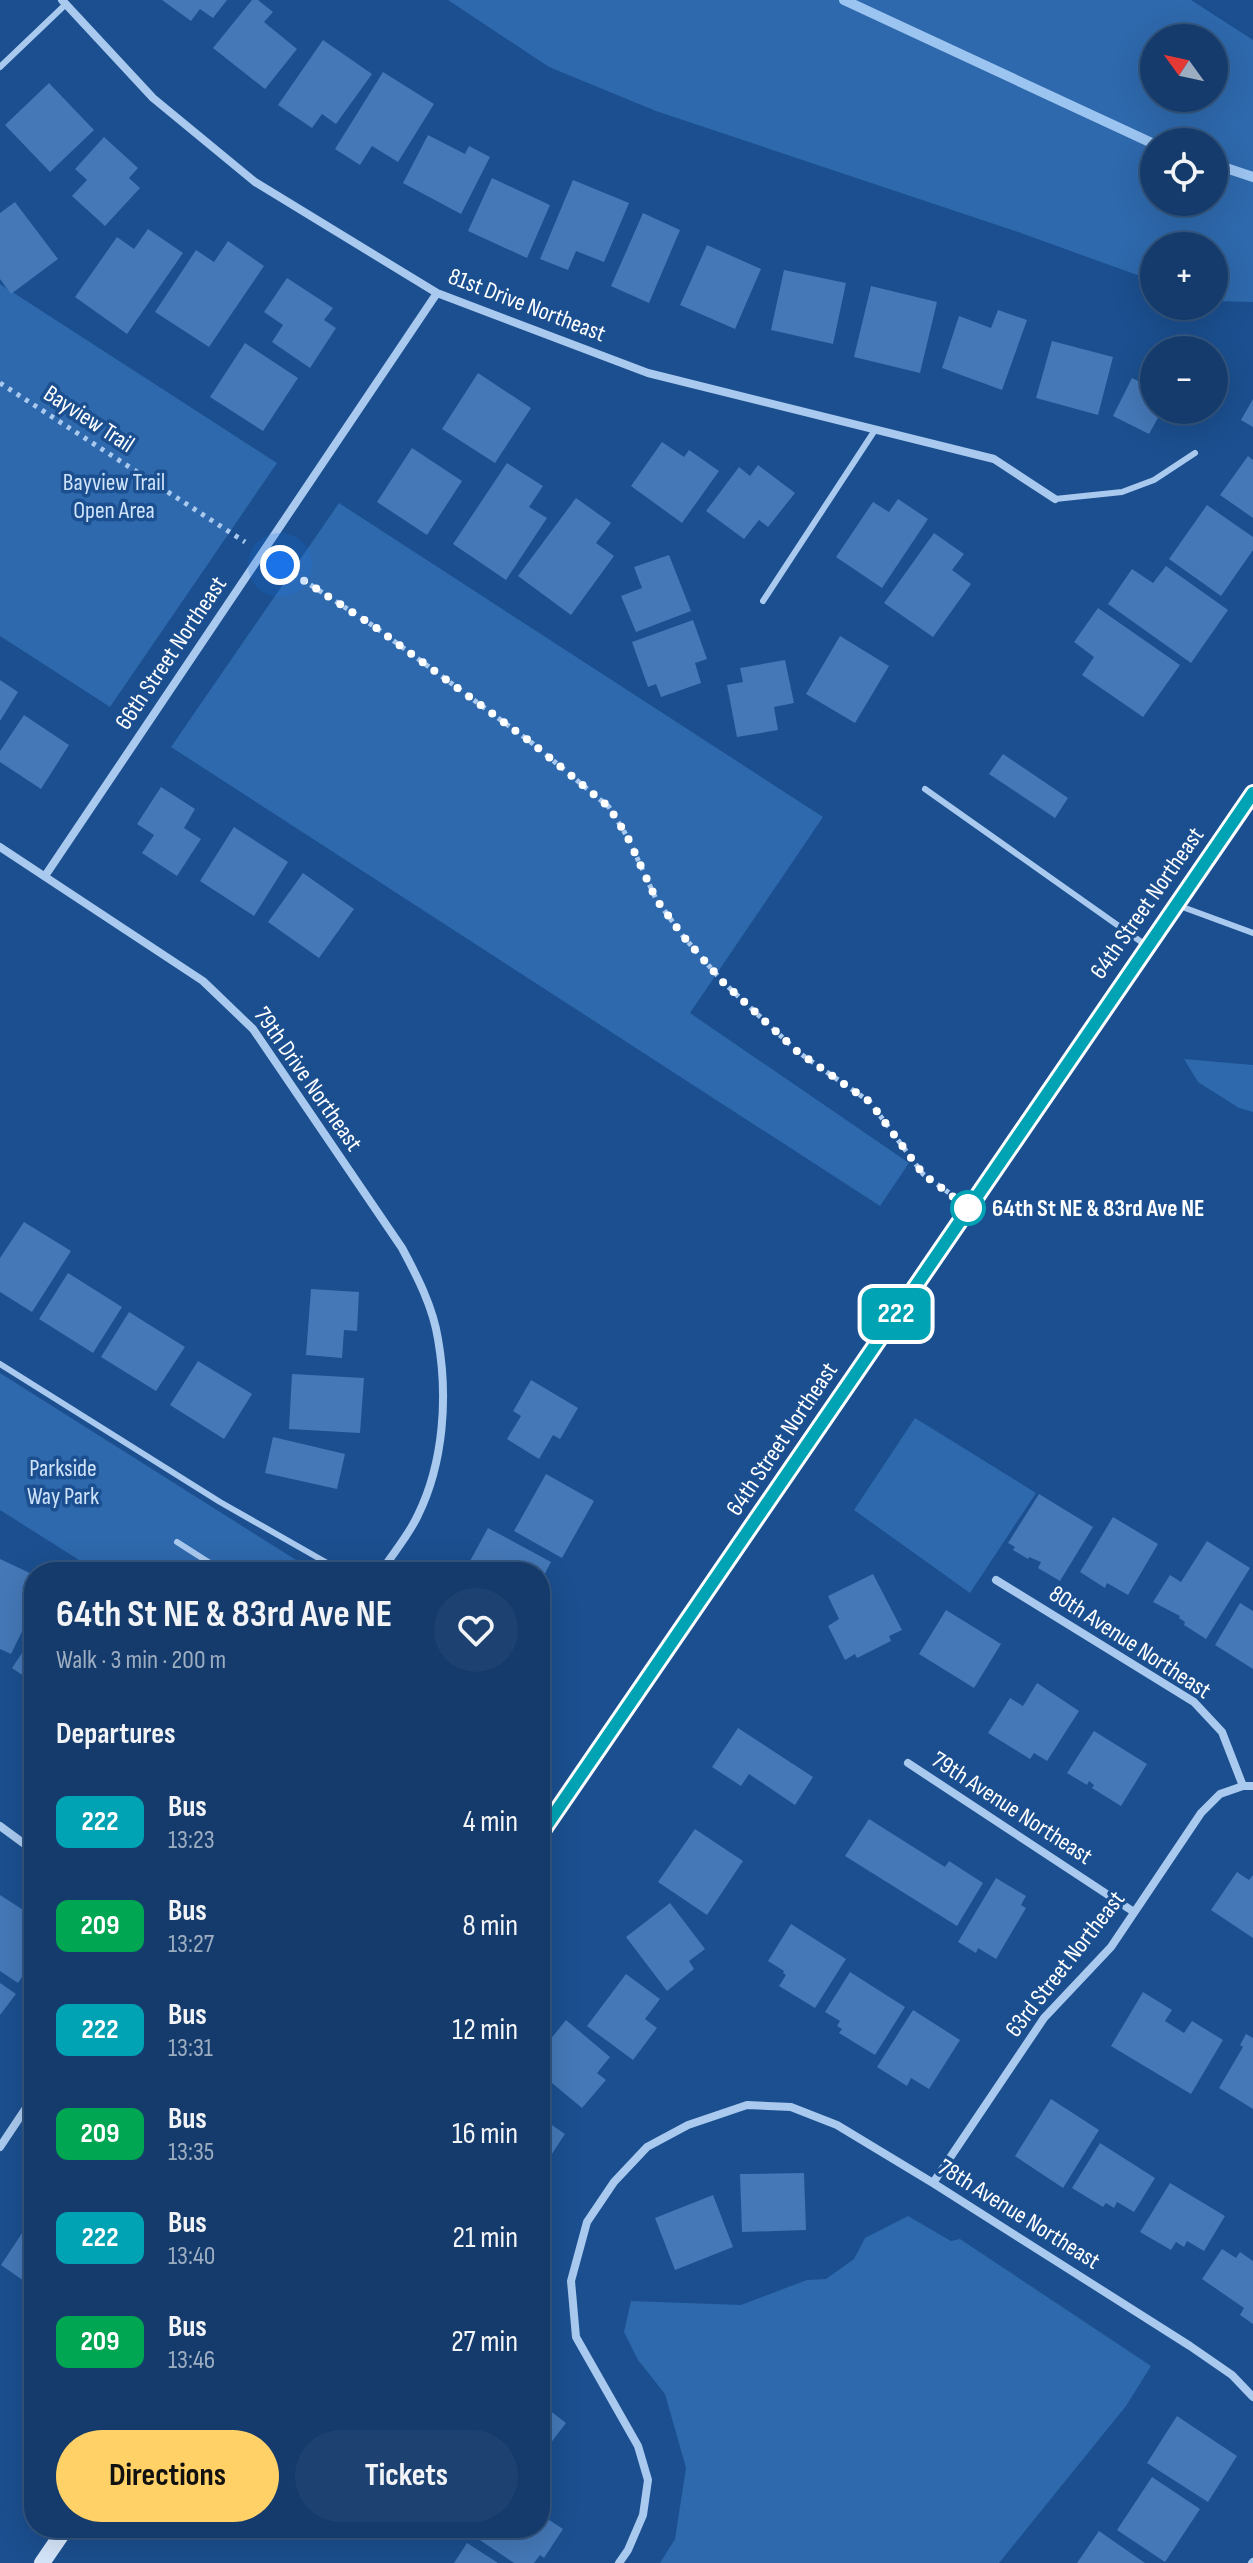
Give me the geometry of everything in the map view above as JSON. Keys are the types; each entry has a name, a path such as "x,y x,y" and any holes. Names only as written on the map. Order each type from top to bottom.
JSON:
{"main road":[{"name":"64th Street Northeast","path":"550,1820 1253,793"},
{"path":"42,2563 59,2538"}],"street":[{"name":"81st Drive Northeast","path":"64,2 153,98 255,182 437,293 648,373 994,459 1055,499"},
{"name":"66th Street Northeast","path":"45,876 437,293"},
{"name":"79th Drive Northeast","path":"0,847 203,981 253,1029 402,1248 421,1282 438,1338 443,1411 438,1456 419,1514 388,1562"},
{"name":"80th Avenue Northeast","path":"996,1580 1194,1702 1222,1732 1243,1786"},
{"name":"79th Avenue Northeast","path":"908,1763 1134,1912"},
{"path":"1243,1786 1253,1786"},
{"name":"63rd Street Northeast","path":"933,2183 1044,2018 1111,1947 1201,1813 1220,1794 1243,1786"},
{"path":"0,1826 24,1844"},
{"name":"78th Avenue Northeast","path":"619,2563 643,2515 648,2480 638,2446 576,2337 571,2281 587,2222 614,2182 647,2147 688,2125 747,2105 791,2107 837,2125 1190,2346 1232,2375 1253,2397"},
{"path":"0,2147 24,2111"}],"lane":[{"path":"0,67 64,2"},
{"path":"763,601 875,430"},
{"path":"1055,499 1122,492 1154,480 1195,453"},
{"path":"925,789 1147,946"},
{"path":"1176,904 1253,933"},
{"path":"0,1364 220,1502 325,1562"},
{"path":"177,1542 208,1562"}],"path":[{"name":"Bayview Trail","path":"0,383 239,538"},
{"path":"280,565 375,627 532,743 609,807 628,838 656,899 723,982 798,1052 870,1102 923,1174 969,1207"}],"green space":[{"path":"448,0 1191,0 1253,40 1253,302 1228,301 1228,232 1140,232 1140,276 656,111 549,67"},
{"name":"Bayview Trail Open Area","path":"0,284 277,463 110,707 0,636"},
{"path":"339,503 823,817 690,1013 909,1163 880,1206 171,747"},
{"path":"1184,1059 1253,1065 1253,1112 1239,1108 1198,1082"},
{"name":"Parkside Way Park","path":"0,1373 299,1562 82,1562 0,1510"},
{"path":"915,1418 1036,1493 970,1593 854,1510"},
{"path":"908,2216 951,2241 960,2239 1151,2366 1126,2406 999,2563 660,2563 675,2539 686,2468 665,2394 638,2360 624,2332 631,2301 741,2305 807,2280 826,2279 854,2259 865,2238"}],"building":[{"path":"162,0 227,0 213,18 200,9 191,21"},
{"path":"252,0 258,0 273,12 264,22 297,49 265,89 213,48"},
{"path":"323,40 372,74 336,124 322,114 312,128 278,105"},
{"path":"383,72 434,104 398,162 372,146 360,165 335,149"},
{"path":"49,83 94,130 50,172 5,125"},
{"path":"428,135 465,154 469,146 490,157 461,214 403,183"},
{"path":"104,137 138,168 129,178 140,188 105,226 72,196 87,180 75,169"},
{"path":"492,178 550,205 527,258 468,231"},
{"path":"573,180 629,203 604,262 576,251 568,270 540,259"},
{"path":"15,202 58,259 11,294 0,279 0,213"},
{"path":"643,213 680,230 649,303 611,286"},
{"path":"148,229 183,253 127,334 75,297 117,237 134,249"},
{"path":"228,241 264,266 209,347 155,312 196,250 214,262"},
{"path":"707,245 761,269 735,329 680,305"},
{"path":"784,270 846,283 833,344 771,330"},
{"path":"287,278 333,308 324,320 336,328 310,368 272,342 283,325 264,312"},
{"path":"871,286 937,302 920,373 854,357"},
{"path":"998,310 1027,320 1002,390 942,368 959,316 991,328"},
{"path":"1052,341 1113,357 1098,415 1036,398"},
{"path":"245,343 298,378 263,431 210,397"},
{"path":"478,373 531,408 495,463 442,429"},
{"path":"1132,378 1140,382 1140,424 1155,424 1149,434 1113,416"},
{"path":"1253,399 1253,427 1241,420"},
{"path":"662,442 684,457 689,450 719,471 682,523 631,486"},
{"path":"412,448 462,481 427,535 377,502"},
{"path":"1248,456 1253,460 1253,518 1220,495"},
{"path":"507,463 543,486 529,507 547,518 506,580 453,544"},
{"path":"758,465 795,493 768,527 759,520 744,539 706,511 739,467 750,476"},
{"path":"576,498 611,523 596,543 614,556 571,615 518,576"},
{"path":"898,499 928,519 882,588 836,557 873,502 889,512"},
{"path":"1207,505 1253,537 1253,550 1221,596 1169,559"},
{"path":"934,533 964,554 952,570 971,584 933,637 884,603"},
{"path":"669,555 691,611 636,632 621,596 642,588 634,567"},
{"path":"1166,566 1228,610 1191,663 1108,604 1132,569 1153,583"},
{"path":"1098,608 1180,665 1143,717 1082,675 1094,657 1074,642"},
{"path":"693,620 707,659 695,663 701,683 661,697 656,684 648,687 632,642"},
{"path":"840,636 889,666 855,723 806,694"},
{"path":"785,660 794,703 774,707 778,730 737,737 727,685 743,682 740,668"},
{"path":"0,680 18,692 0,721"},
{"path":"24,715 69,745 41,789 0,762 0,751"},
{"path":"1003,754 1068,798 1055,818 989,774"},
{"path":"161,787 195,809 184,828 201,839 177,876 142,853 154,835 137,824"},
{"path":"234,827 288,862 254,916 200,881"},
{"path":"303,873 354,909 319,958 268,922"},
{"path":"24,1222 71,1251 32,1312 0,1292 0,1258"},
{"path":"68,1273 122,1307 93,1353 39,1319"},
{"path":"311,1289 359,1292 357,1331 344,1330 342,1358 306,1355"},
{"path":"129,1312 185,1347 156,1391 101,1357"},
{"path":"198,1361 252,1394 224,1439 170,1405"},
{"path":"292,1374 364,1378 360,1433 289,1429"},
{"path":"531,1380 578,1408 560,1439 553,1435 539,1459 507,1439 521,1416 513,1411"},
{"path":"273,1437 345,1454 337,1489 265,1473"},
{"path":"546,1474 594,1501 562,1558 514,1531"},
{"path":"1039,1494 1093,1527 1060,1581 1038,1568 1041,1562 1028,1559 1008,1543"},
{"path":"1113,1517 1158,1544 1128,1595 1107,1583 1105,1588 1080,1572"},
{"path":"488,1528 551,1562 550,1564 469,1562"},
{"path":"1207,1541 1250,1568 1206,1639 1184,1625 1180,1616 1153,1602 1170,1575 1181,1582"},
{"path":"0,1559 24,1570 24,1627 11,1654 0,1649"},
{"path":"873,1574 902,1630 889,1636 891,1641 857,1658 855,1654 845,1660 828,1626 839,1619 828,1596"},
{"path":"1240,1603 1253,1611 1253,1669 1215,1645"},
{"path":"946,1610 1001,1644 974,1688 919,1654"},
{"path":"24,1650 24,1676 12,1668"},
{"path":"1037,1683 1079,1711 1047,1761 1034,1753 1030,1759 988,1733 1010,1698 1023,1706"},
{"path":"738,1728 813,1777 795,1805 749,1774 741,1786 712,1767"},
{"path":"1094,1731 1147,1764 1121,1806 1092,1788 1094,1785 1089,1781 1087,1785 1067,1773"},
{"path":"869,1819 945,1867 949,1861 983,1883 957,1926 845,1856"},
{"path":"695,1829 743,1861 707,1915 658,1882"},
{"path":"1237,1872 1249,1880 1253,1875 1253,1938 1211,1910"},
{"path":"996,1878 1026,1896 1021,1905 1026,1908 996,1959 978,1948 976,1953 958,1942"},
{"path":"0,1895 24,1911 24,1974 18,1983 0,1971"},
{"path":"670,1903 705,1949 689,1961 694,1969 667,1991 626,1937"},
{"path":"791,1924 846,1959 815,2008 779,1986 786,1975 768,1961"},
{"path":"850,1972 905,2007 875,2055 839,2033 842,2029 837,2026 840,2021 825,2012"},
{"path":"626,1974 660,1999 645,2019 657,2028 633,2060 587,2026"},
{"path":"0,1983 16,1994 0,2015"},
{"path":"1143,1992 1172,2010 1165,2021 1184,2033 1192,2021 1223,2040 1191,2094 1111,2046"},
{"path":"913,2010 960,2040 929,2089 911,2078 907,2086 877,2067"},
{"path":"566,2020 610,2057 597,2073 606,2080 582,2108 550,2081 550,2040"},
{"path":"1246,2034 1253,2038 1253,2109 1219,2088 1243,2047 1240,2045"},
{"path":"1051,2099 1099,2130 1063,2188 1015,2156"},
{"path":"550,2124 565,2134 550,2157"},
{"path":"1100,2143 1155,2178 1134,2212 1117,2202 1114,2208 1106,2203 1103,2207 1072,2188"},
{"path":"804,2173 806,2230 742,2232 740,2174"},
{"path":"1170,2183 1225,2216 1204,2251 1187,2241 1184,2247 1176,2242 1171,2250 1140,2232"},
{"path":"713,2195 733,2247 675,2270 655,2218"},
{"path":"24,2230 24,2281 1,2265"},
{"path":"1222,2249 1236,2258 1240,2252 1253,2261 1253,2324 1240,2315 1244,2308 1202,2279"},
{"path":"550,2411 566,2423 550,2444"},
{"path":"1177,2416 1237,2456 1208,2502 1147,2463"},
{"path":"1152,2477 1200,2509 1165,2562 1117,2530"},
{"path":"550,2521 563,2529 544,2558 540,2555 534,2563 514,2563 477,2538 550,2538"},
{"path":"1099,2531 1145,2563 1077,2563"},
{"path":"467,2543 498,2563 454,2563"}],"waterway":[{"path":"844,0 1140,137"},
{"path":"1228,169 1253,177"}],"bus line":[{"name":"222","path":"550,1820 1253,793"}],"place":[{"name":"64th St NE & 83rd Ave NE","path":"968,1208"}],"route":[{"path":"280,565 375,627 532,743 609,807 628,838 656,899 723,982 798,1052 870,1102 923,1174 968,1208"}]}
